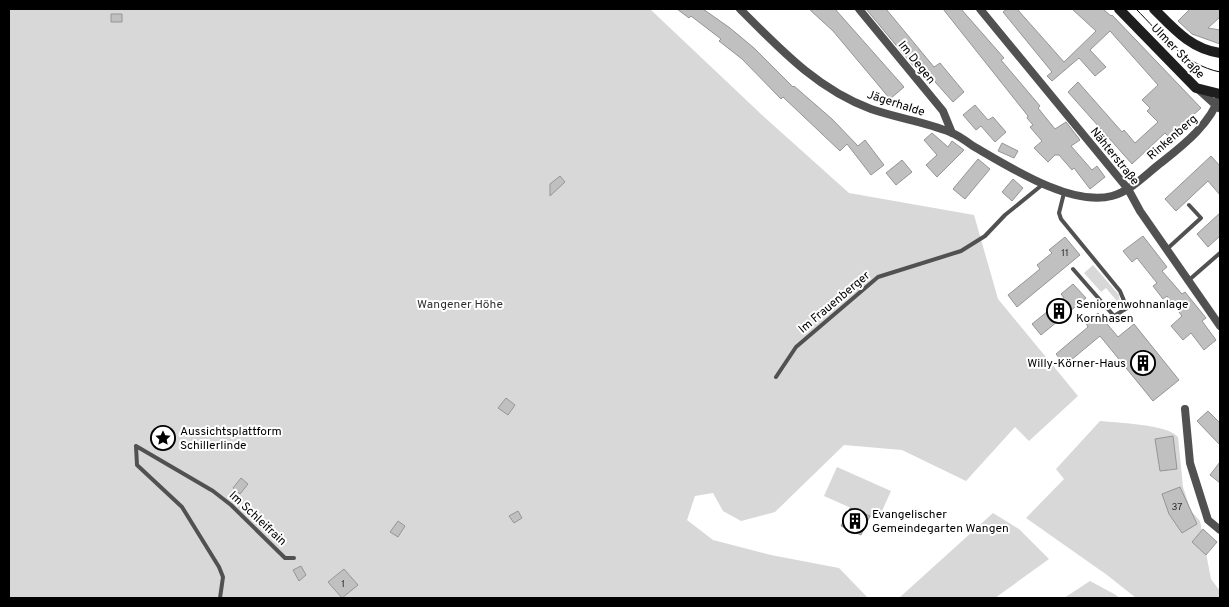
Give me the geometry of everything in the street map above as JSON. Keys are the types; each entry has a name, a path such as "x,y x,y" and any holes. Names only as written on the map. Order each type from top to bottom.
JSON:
{"street":[{"name":"Jägerhalde","path":"740,9 801,69 834,92 870,108 952,132 1064,193 1096,198 1112,196 1128,188"},
{"name":"Im Degen","path":"859,9 943,111 952,132"},
{"name":"Nähterstraße","path":"980,9 1128,188 1166,249 1220,326"},
{"name":"Ulmer Straße","path":"1119,9 1196,88 1218,107"},
{"name":"Ulmer Straße","path":"1154,9 1187,41 1201,48 1220,53"},
{"path":"1196,88 1220,94"},
{"name":"Rinkenberg","path":"1128,188 1194,134 1210,118 1218,107 1220,94"},
{"path":"1185,409 1190,463 1208,520 1220,530"}],"lane":[{"name":"Im Frauenberger","path":"776,377 796,347 878,278 961,251 985,236 1005,215 1044,183"},
{"path":"1064,193 1059,213 1061,219 1120,291 1127,308 1114,316 1072,269"},
{"path":"1166,249 1202,218 1189,205"},
{"path":"1188,280 1220,253"},
{"name":"Im Schleifrain","path":"220,598 223,577 219,567 182,507 137,465 136,446 213,491 231,505 285,558 294,558"}],"green space":[{"name":"Wangener Höhe","path":"9,9 650,9 762,115 849,193 974,215 998,299 1078,396 1029,441 1015,427 966,481 902,450 844,445 775,512 741,521 723,511 713,493 695,496 687,520 713,540 771,555 839,568 868,598 9,598"},
{"path":"1093,265 1119,295 1120,305 1106,288 1101,292 1084,273"},
{"path":"1100,421 1164,429 1178,437 1183,487 1191,511 1200,521 1211,579 1220,591 1220,598 1136,598 1107,575 1026,518 1064,479 1056,469"},
{"path":"837,467 891,491 878,520 824,496"},
{"path":"993,513 1019,529 1049,559 995,598 899,598"},
{"path":"1090,581 1116,595 1119,598 1064,598"}],"building":[{"path":"677,9 703,9 730,28 754,48 793,87 832,119 858,146 865,140 884,165 871,175 847,144 840,151 783,97 781,99 742,59 719,41 721,39 691,16 689,18"},
{"path":"809,9 835,9 904,87 890,99 833,31"},
{"path":"866,9 886,9 934,67 940,63 964,92 953,102 921,62 915,68"},
{"path":"943,9 961,9 1004,58 1001,60 1040,106 1038,108 1055,129 1066,122 1080,140 1071,146 1092,170 1097,166 1105,177 1090,189 1074,168 1072,170 1059,155 1055,155 1048,162 1034,148 1042,141 1030,127 1033,125 1027,118 1028,116"},
{"path":"1007,9 1017,9 1064,62 1096,31 1072,9 1103,9 1112,15 1201,108 1169,137 1165,133 1132,164 1068,92 1078,82 1122,132 1124,130 1135,143 1158,122 1147,111 1150,108 1142,100 1158,85 1110,31 1090,50 1106,67 1095,76 1079,58 1052,81 1047,76 1052,72 1003,12"},
{"path":"1190,9 1220,9 1220,17 1208,28 1220,30 1220,44 1192,34 1178,21"},
{"path":"111,14 122,14 122,22 111,22"},
{"path":"975,105 988,120 993,117 1006,132 995,142 981,126 976,130 963,115"},
{"path":"932,133 948,147 952,141 964,150 937,177 926,165 937,155 924,140"},
{"path":"1002,143 1018,151 1014,158 998,151"},
{"path":"1211,156 1220,166 1220,195 1208,181 1176,211 1165,199"},
{"path":"978,159 990,169 965,199 953,189"},
{"path":"902,160 912,172 896,185 886,173"},
{"path":"560,176 565,182 550,196 550,184"},
{"path":"1013,179 1023,188 1012,201 1002,192"},
{"path":"1220,213 1220,236 1208,247 1197,234"},
{"path":"1143,236 1167,267 1162,271 1182,294 1185,292 1206,318 1202,321 1216,340 1204,350 1191,333 1183,340 1171,326 1182,316 1167,296 1163,299 1153,286 1157,283 1137,258 1132,262 1123,251"},
{"path":"1065,237 1080,255 1017,307 1008,295 1040,269 1037,265 1052,253 1049,250"},
{"path":"1073,284 1086,298 1041,335 1032,324 1064,298 1061,294"},
{"name":"Willy-Körner-Haus","path":"1098,313 1118,337 1134,324 1179,380 1153,401 1100,336 1065,365 1056,354 1088,327 1086,323"},
{"path":"506,398 515,405 508,415 498,408"},
{"path":"1208,411 1220,423 1220,445 1197,421"},
{"path":"1173,436 1177,469 1160,471 1155,439"},
{"path":"1220,462 1220,483 1210,475"},
{"path":"241,478 248,484 240,494 233,488"},
{"path":"1180,487 1197,524 1182,533 1169,514 1162,494"},
{"name":"Evangelischer Gemeindegarten Wangen","path":"850,508 870,516 861,535 841,526"},
{"path":"518,511 522,518 514,523 509,516"},
{"path":"398,521 405,526 398,537 390,532"},
{"path":"1203,529 1217,542 1206,555 1192,542"},
{"path":"301,566 306,575 299,581 293,570"},
{"path":"344,569 358,585 342,598 328,582"}],"tram line":[{"path":"1136,9 1184,56 1195,63 1220,72"}],"place":[{"name":"Seniorenwohnanlage Kornhasen","path":"1059,311"},
{"name":"Willy-Körner-Haus","path":"1143,363"},
{"name":"Aussichtsplattform Schillerlinde","path":"163,438"},
{"name":"Evangelischer Gemeindegarten Wangen","path":"855,521"}]}
